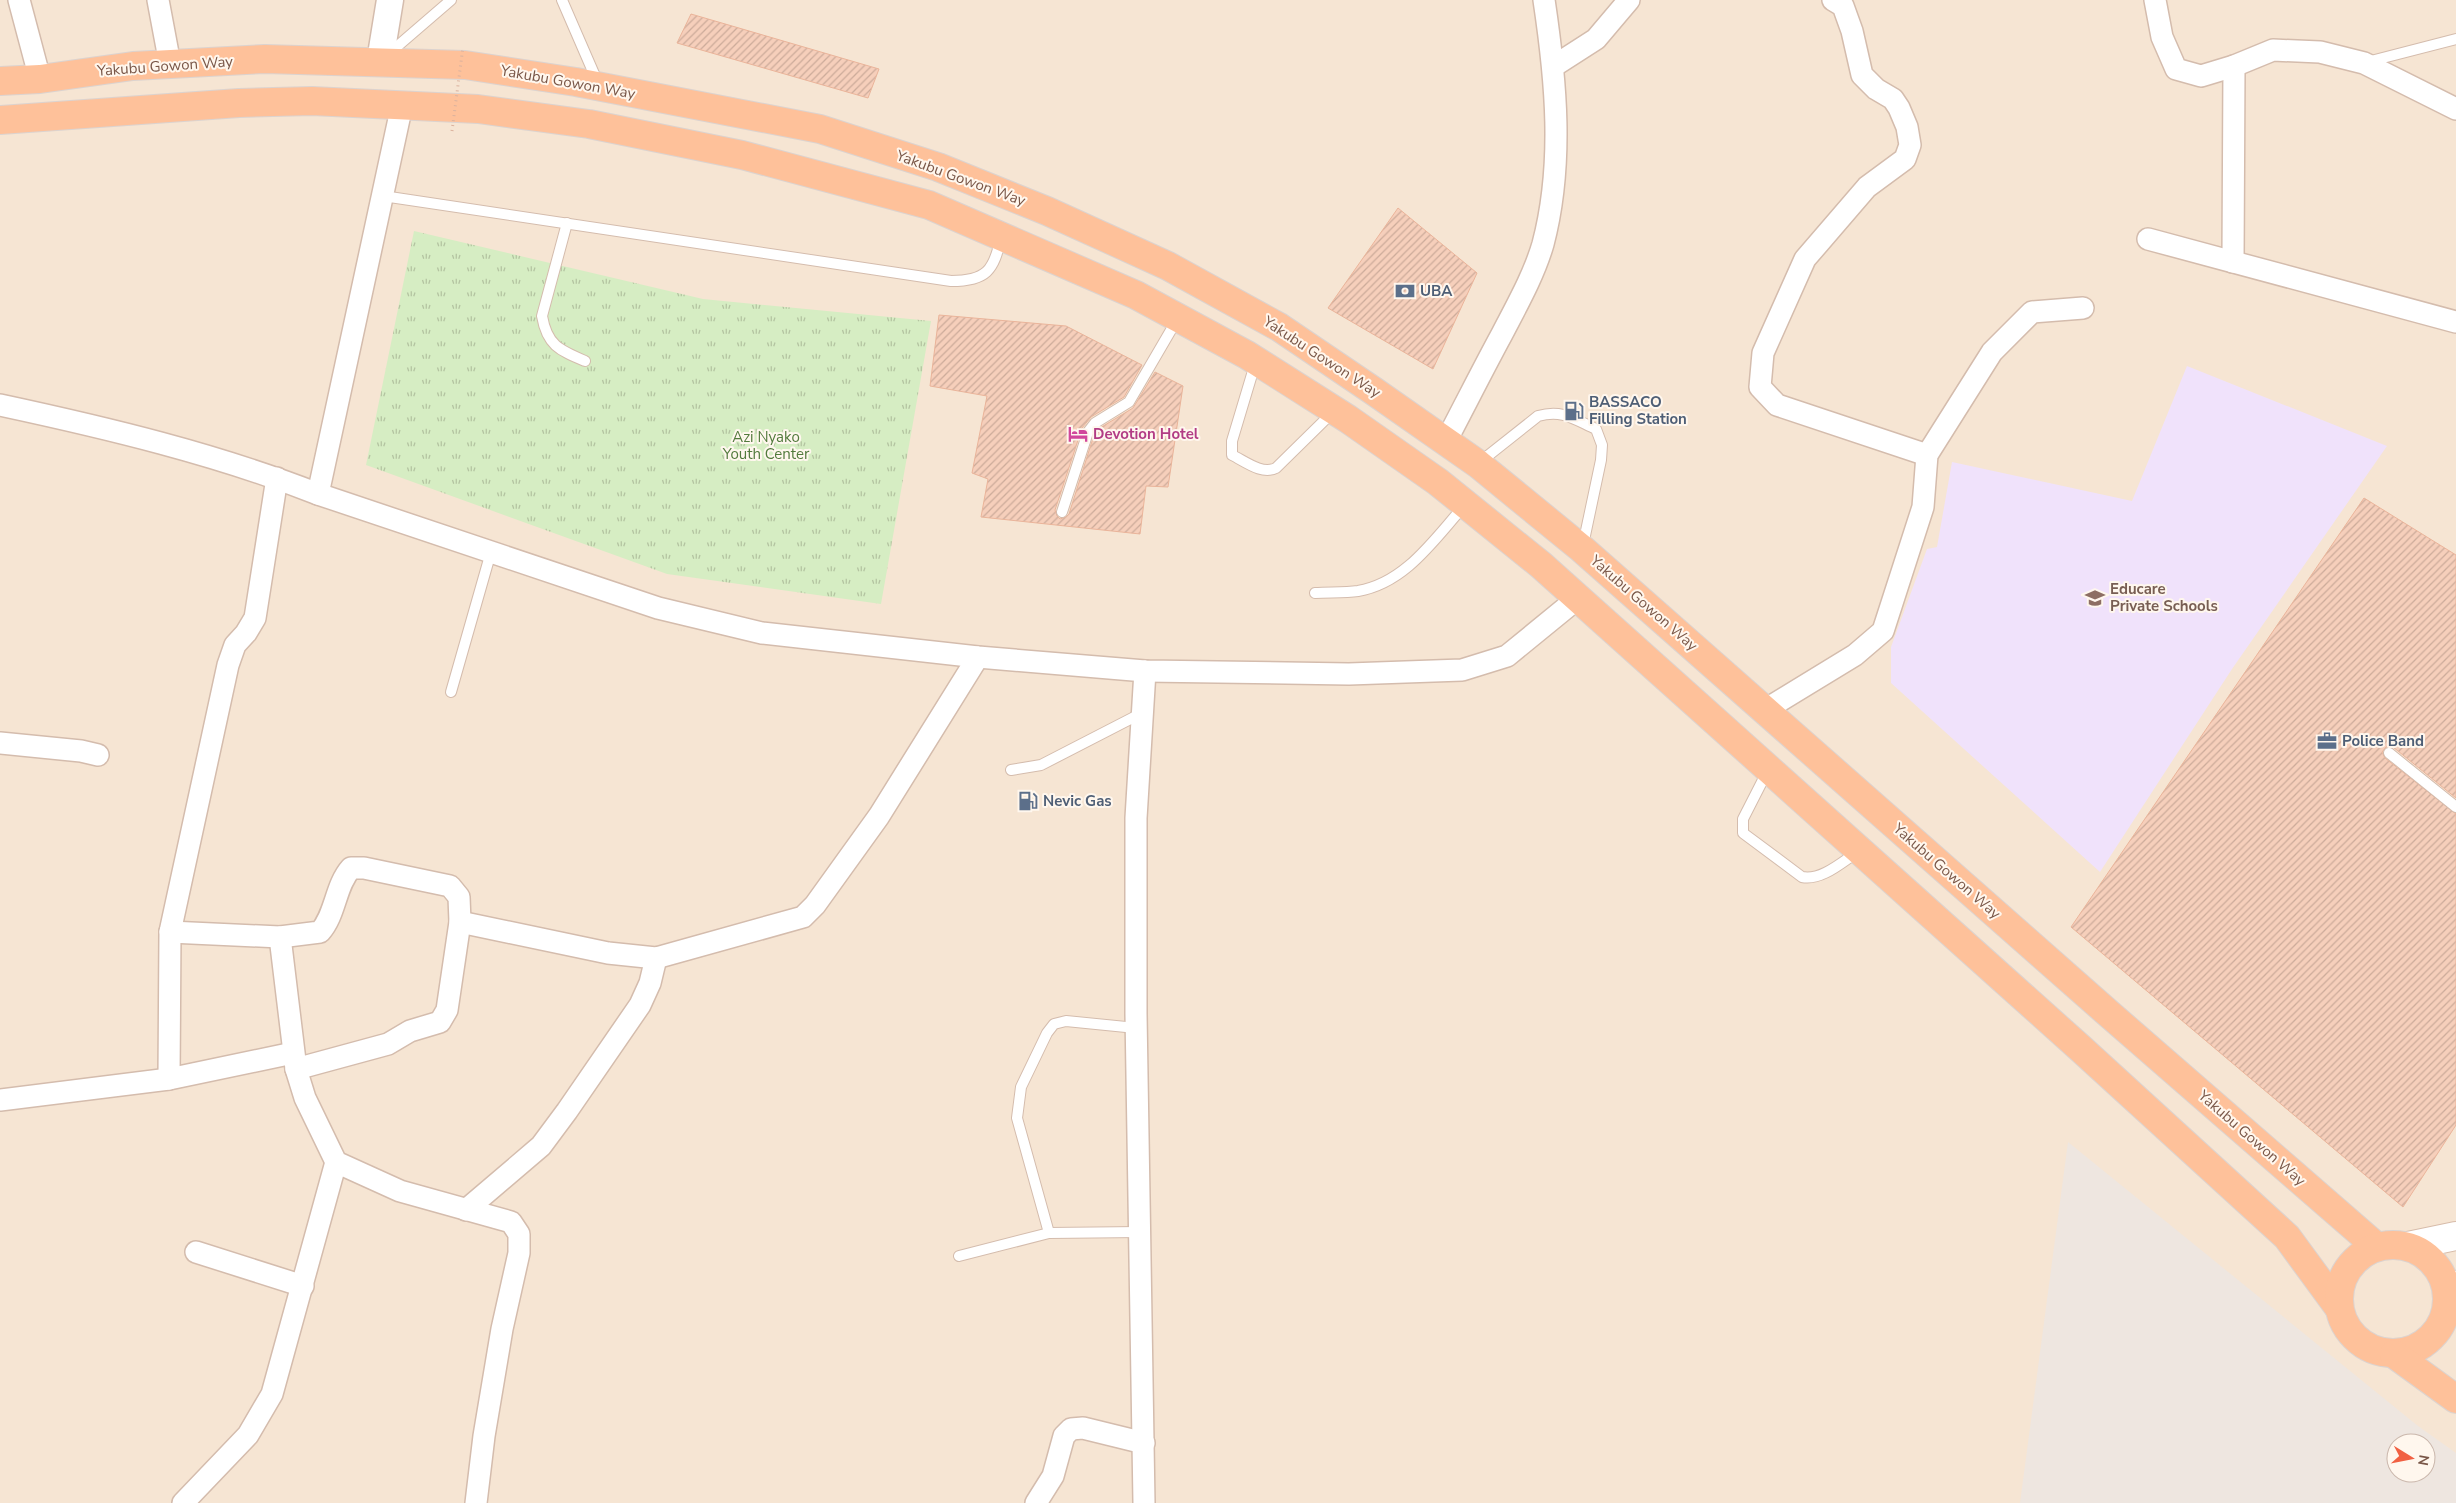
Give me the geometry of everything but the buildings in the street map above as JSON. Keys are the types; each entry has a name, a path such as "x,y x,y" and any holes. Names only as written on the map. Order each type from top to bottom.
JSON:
{"highway":[{"name":"Yakubu Gowon Way","path":"0,81 40,79 133,66 264,60 380,61 466,65 599,86 820,129 938,167 1047,211 1168,266 1279,327 1478,464 1582,549 2377,1247"},
{"path":"0,120 239,103 312,101 478,109 589,124 742,155 929,205 1136,295 1256,360 1335,410 1438,482 1578,598 1860,850 2287,1237 2339,1308 2344,1323 2353,1336 2364,1346 2379,1352 2394,1354 2409,1351 2423,1345 2435,1334 2443,1321 2452,1299 2434,1262 2408,1246 2392,1244 2377,1247 2363,1254 2347,1271 2339,1292 2339,1308"},
{"path":"971,223 989,188"},
{"path":"2394,1354 2456,1399"}],"main road":[{"path":"2408,1246 2456,1236"}],"street":[{"path":"19,0 40,79"},
{"path":"158,0 170,64"},
{"path":"380,61 390,0"},
{"path":"1446,441 1518,303 1542,246 1551,207 1556,169 1554,66 1544,0"},
{"path":"1554,66 1596,40 1629,0"},
{"path":"1833,0 1843,6 1852,31 1862,75 1876,89 1892,99 1899,108 1907,127 1910,145 1905,158 1867,187 1804,259 1763,353 1760,387 1777,405 1927,454"},
{"path":"2155,0 2162,37 2176,69 2200,76 2234,66 2273,50 2320,52 2364,63 2456,108"},
{"path":"2233,262 2234,66"},
{"path":"318,494 402,105"},
{"path":"2148,239 2456,322"},
{"path":"1765,710 1855,655 1883,631 1923,507 1927,454 1992,352 2032,312 2083,308"},
{"path":"0,405 106,428 277,478 318,494 658,608 762,633 978,657 1145,671 1350,674 1462,670 1507,656 1578,598"},
{"path":"169,1078 170,932 228,665 235,645 246,633 254,618 277,478"},
{"path":"460,922 608,953 656,958 803,917 815,905 879,816 978,657"},
{"path":"1144,1503 1136,1028 1136,818 1145,671"},
{"path":"0,743 81,751 98,755"},
{"path":"0,1100 295,1061 388,1044 410,1031 440,1022 448,1010 460,922 459,897 450,886 364,868 351,868 344,877 327,924 320,932 280,938 170,932"},
{"path":"280,938 295,1061 305,1098 336,1162 400,1191 511,1222 519,1234 519,1253 497,1359 476,1503"},
{"path":"466,1210 541,1146 640,1005 650,983 656,958"},
{"path":"183,1503 248,1435 272,1394 336,1162"},
{"path":"196,1252 303,1286"},
{"path":"1036,1503 1053,1476 1064,1436 1070,1429 1084,1428 1144,1443"}],"lane":[{"path":"380,61 451,0"},
{"path":"562,0 599,86"},
{"path":"2364,63 2456,39"},
{"path":"382,196 951,281 973,281 986,271 997,257 1001,236"},
{"path":"566,223 542,316 544,332 558,350 584,361"},
{"path":"1062,512 1088,432 1096,423 1129,402 1140,388 1178,317"},
{"path":"1256,360 1232,441 1232,455 1262,470 1270,471 1276,468 1335,410"},
{"path":"1478,464 1538,416 1550,412 1562,413 1596,429 1602,445 1601,460 1582,549"},
{"path":"1315,593 1359,591 1384,582 1408,569 1465,504"},
{"path":"451,692 491,552"},
{"path":"1011,770 1041,764 1142,713"},
{"path":"2389,753 2456,807"},
{"path":"1768,769 1743,819 1743,833 1802,877 1810,879 1860,850"},
{"path":"1049,1233 1018,1118 1021,1087 1047,1033 1054,1024 1066,1021 1136,1028"},
{"path":"958,1256 1049,1233 1140,1232"}],"path":[{"path":"452,130 463,47"}],"shaded area":[{"path":"0,0 2456,0 2456,1503 0,1503"},
{"name":"Educare Private Schools","path":"2187,366 2387,446 2232,669 2100,872 1891,683 1891,647 1927,549 1937,547 1952,462 2132,501"},
{"path":"2068,1142 2428,1433 2386,1433 2386,1483 2436,1483 2436,1439 2456,1453 2456,1503 2020,1503"}],"green space":[{"name":"Azi Nyako Youth Center","path":"414,231 703,299 931,321 881,604 667,574 366,465"}],"place":[{"name":"UBA","path":"1405,291"},
{"name":"BASSACO Filling Station","path":"1574,411"},
{"name":"Devotion Hotel","path":"1078,434"},
{"name":"Educare Private Schools","path":"2095,598"},
{"name":"Police Band","path":"2327,741"},
{"name":"Nevic Gas","path":"1028,801"}]}
